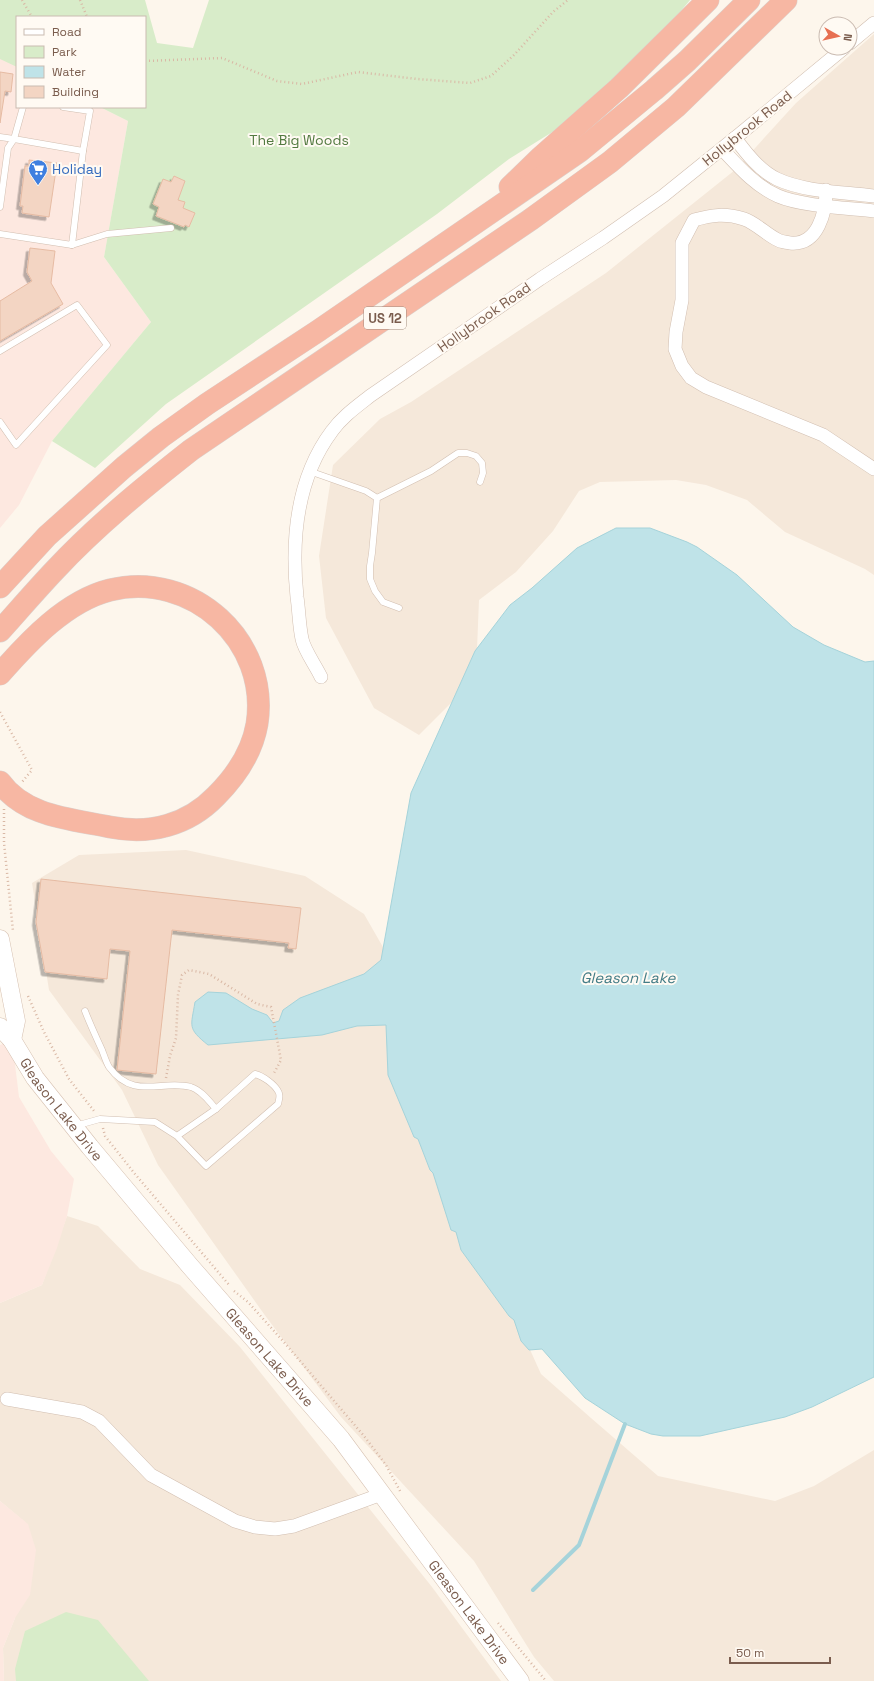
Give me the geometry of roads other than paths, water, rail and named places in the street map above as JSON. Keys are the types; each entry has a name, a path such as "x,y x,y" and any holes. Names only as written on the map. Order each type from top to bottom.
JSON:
{"highway":[{"path":"646,62 698,0"},
{"path":"473,225 541,157 589,116 708,0"},
{"name":"US 12","path":"0,586 47,536 118,472 161,437 574,155 635,106 687,60 749,0"},
{"name":"US 12","path":"0,632 56,569 78,547 160,475 197,446 580,184 639,139 676,108 785,4"},
{"path":"7,666 52,621 98,594 110,590 132,588 166,591 198,602 229,627 240,642 253,672 257,688 258,706 257,725 247,757 238,772 227,785 197,813 171,825 156,828 115,828 42,813 15,798 8,785"}],"main road":[{"path":"6,1042 16,1021 7,938"},
{"name":"Gleason Lake Drive","path":"0,1027 6,1042 73,1126 190,1266 342,1439 520,1681"}],"street":[{"path":"858,36 874,23"},
{"name":"Hollybrook Road","path":"321,677 302,640 295,572 296,533 299,508 309,471 318,451 332,430 347,414 370,396 663,196 834,56"},
{"path":"735,138 746,154 776,179 798,187 874,196"},
{"path":"722,149 759,185 778,196 802,202 874,211"},
{"path":"826,190 826,205 820,226 810,237 798,244 780,241 745,219 716,214 694,220 682,243 682,300 676,332 675,350 682,366 691,378 706,387 823,435 874,469"},
{"path":"7,1399 82,1412 98,1421 151,1475 235,1521 255,1527 275,1529 294,1526 382,1494"}],"lane":[{"path":"0,207 8,148 14,139 24,108"},
{"path":"70,108 90,111 83,151 72,245"},
{"path":"0,137 83,151"},
{"path":"0,234 72,245 107,234 171,228"},
{"path":"0,351 77,306 106,345 16,445 0,422"},
{"path":"377,498 431,470 458,453 467,453 476,456 482,463 483,473 480,482"},
{"path":"309,471 366,492 377,498"},
{"path":"377,498 370,580 375,591 383,602 400,608"},
{"path":"84,1011 109,1066 127,1083 152,1088 182,1086 192,1087 202,1094 216,1109"},
{"path":"73,1126 100,1119 155,1122 178,1136 206,1166 278,1104 280,1097 278,1091 268,1081 255,1074 216,1109 178,1136"}],"water":[{"name":"Gleason Lake","path":"616,528 650,528 697,547 737,575 793,627 824,645 865,662 874,661 874,1377 812,1407 785,1417 700,1436 663,1436 651,1434 625,1424 585,1398 542,1349 529,1350 521,1341 514,1320 509,1316 461,1250 456,1232 451,1230 433,1173 430,1170 418,1139 414,1137 388,1075 386,1025 357,1026 322,1035 208,1045 197,1035 192,1026 195,1002 208,992 226,993 252,1009 267,1015 273,1023 279,1021 283,1010 300,998 364,974 381,960 411,793 475,651 510,605 532,588 577,548"}],"waterway":[{"path":"533,1590 579,1545 625,1424"}],"place":[{"name":"Holiday","path":"38,186"}],"park label":[{"name":"The Big Woods","path":"299,140"}]}
